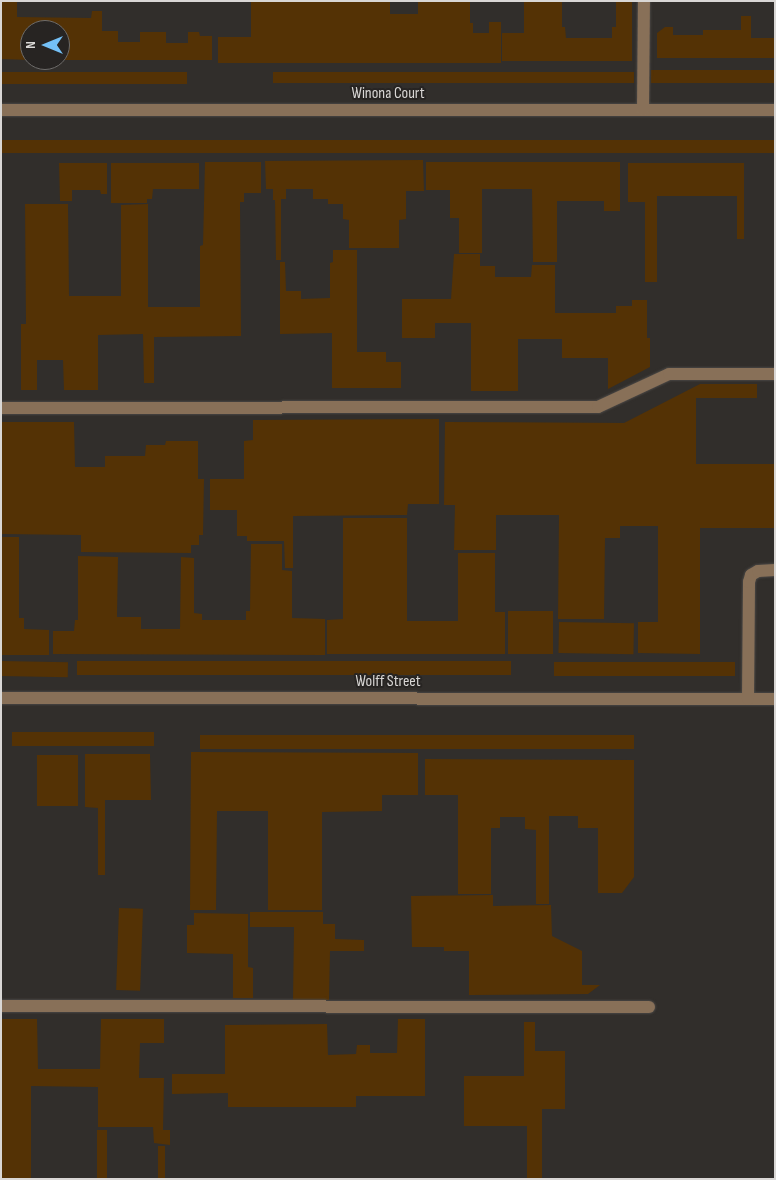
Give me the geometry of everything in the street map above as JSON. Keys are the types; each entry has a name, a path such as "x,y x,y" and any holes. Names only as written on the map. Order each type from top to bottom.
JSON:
{"street":[{"path":"644,1 644,110"},
{"name":"Winona Court","path":"1,110 775,110"},
{"path":"1,408 598,407 669,374 775,374"},
{"path":"748,699 748,582 751,575 758,571 775,570"},
{"name":"Wolff Street","path":"1,698 775,699"},
{"path":"1,1006 649,1007"}],"shaded area":[{"path":"1,1 17,1 17,17 91,18 92,11 102,11 102,31 118,31 118,42 140,42 140,32 166,32 166,43 188,43 188,32 199,32 200,36 212,36 212,60 70,60 70,20 20,20 20,60 1,59"},
{"path":"251,1 390,2 390,14 418,14 418,1 470,1 470,23 473,23 473,33 489,33 489,22 501,22 501,63 218,63 218,37 251,37"},
{"path":"524,1 562,1 562,27 565,27 566,38 612,38 612,27 616,27 616,1 632,1 632,61 502,61 502,33 524,33"},
{"path":"741,16 751,16 751,38 775,38 775,58 657,58 657,33 665,27 673,27 673,35 703,35 703,30 741,30"},
{"path":"651,70 775,70 775,83 651,83"},
{"path":"1,72 187,72 187,84 1,84"},
{"path":"273,72 634,72 634,83 273,83"},
{"path":"1,140 775,140 775,153 1,153"},
{"path":"423,160 424,191 406,191 406,219 399,220 399,248 349,248 349,220 343,219 343,204 328,204 328,199 313,199 313,189 286,189 286,199 281,199 281,260 276,260 275,200 273,200 273,189 266,189 265,161"},
{"path":"205,162 261,162 261,193 244,193 244,202 240,202 241,336 154,337 154,383 144,383 143,334 98,335 98,390 64,390 63,360 37,360 37,390 21,390 21,324 26,324 25,204 68,204 69,296 121,296 121,205 148,204 148,307 200,307 200,246 203,245"},
{"path":"426,162 620,162 620,211 604,211 604,201 557,201 557,262 533,262 532,189 482,189 482,253 459,253 459,218 450,218 450,190 426,190"},
{"path":"59,163 107,163 107,194 101,194 100,190 72,190 72,201 60,201"},
{"path":"111,163 199,163 199,189 153,189 152,199 147,199 147,203 111,203"},
{"path":"628,163 744,163 744,239 737,239 737,196 657,196 657,282 645,282 645,202 628,202"},
{"path":"333,250 357,250 357,352 386,352 386,362 401,362 401,388 332,388 332,333 280,334 280,262 285,262 286,291 301,291 301,299 330,298 330,263 333,262"},
{"path":"454,254 480,254 480,266 495,266 495,277 531,277 532,265 555,265 555,313 616,313 616,306 632,306 632,300 647,300 647,338 650,338 650,367 608,389 608,358 562,358 562,339 518,339 518,391 471,391 471,323 435,323 435,338 402,338 402,299 451,299"},
{"path":"700,384 757,384 757,398 696,398 696,464 775,464 775,528 700,528 700,654 638,653 638,622 658,622 658,526 620,526 620,538 605,538 604,619 558,619 559,515 496,515 496,550 454,550 455,505 444,505 445,422 624,423"},
{"path":"439,419 439,504 408,504 407,515 293,516 293,568 285,568 284,541 247,541 247,536 237,536 237,510 210,510 210,479 244,479 244,441 253,440 253,420"},
{"path":"1,422 74,422 75,467 105,467 105,456 145,456 146,445 165,445 166,441 198,441 198,479 204,479 203,535 199,535 199,545 191,545 191,553 81,552 81,535 1,534"},
{"path":"343,518 407,518 407,621 458,621 458,553 495,553 495,612 505,612 505,654 327,654 327,620 343,619"},
{"path":"1,537 19,537 19,618 24,618 24,629 49,630 49,655 1,655"},
{"path":"251,544 282,544 282,570 292,571 292,618 325,619 325,655 53,654 53,631 74,631 75,620 78,620 78,556 118,557 117,617 141,617 141,629 180,629 181,557 194,558 194,613 202,614 202,620 246,620 246,611 250,611"},
{"path":"508,611 553,611 553,654 508,654"},
{"path":"559,622 634,623 633,654 558,653"},
{"path":"1,661 68,662 68,677 1,676"},
{"path":"77,661 511,661 511,675 77,675"},
{"path":"554,662 735,662 735,676 554,676"},
{"path":"12,732 154,732 154,746 12,746"},
{"path":"200,735 634,735 634,749 200,749"},
{"path":"191,752 418,753 418,795 382,795 382,811 322,812 322,910 268,910 268,811 217,811 216,910 190,910"},
{"path":"85,754 150,754 151,800 105,800 105,875 98,875 98,808 85,807"},
{"path":"37,755 78,755 78,806 37,806"},
{"path":"425,759 634,760 634,877 622,893 598,893 598,828 578,828 578,816 549,816 549,904 536,904 536,830 525,829 525,817 500,817 500,828 491,828 491,894 458,894 458,795 425,795"},
{"path":"493,895 493,906 551,905 552,936 582,951 582,985 600,985 588,994 469,995 469,951 444,951 444,947 412,947 411,896"},
{"path":"119,908 143,909 140,991 116,990"},
{"path":"250,912 323,912 323,924 335,924 335,939 364,940 364,951 330,951 329,1000 293,1000 294,927 250,927"},
{"path":"194,913 248,914 248,967 253,968 253,998 233,998 233,954 187,953 187,925 194,925"},
{"path":"1,1019 37,1019 38,1069 100,1069 101,1019 164,1019 164,1043 140,1043 139,1078 164,1078 163,1130 170,1130 170,1145 154,1143 153,1127 98,1127 98,1087 31,1086 31,1179 1,1178"},
{"path":"398,1019 425,1019 425,1096 356,1096 356,1107 228,1107 228,1093 172,1094 172,1074 225,1074 225,1025 327,1024 328,1055 356,1054 357,1045 370,1045 370,1053 397,1053"},
{"path":"524,1022 535,1022 535,1051 565,1051 565,1109 542,1109 542,1179 527,1179 527,1126 464,1126 464,1076 524,1076"},
{"path":"97,1130 107,1130 107,1179 97,1179"},
{"path":"158,1146 165,1146 165,1179 158,1179"}]}
